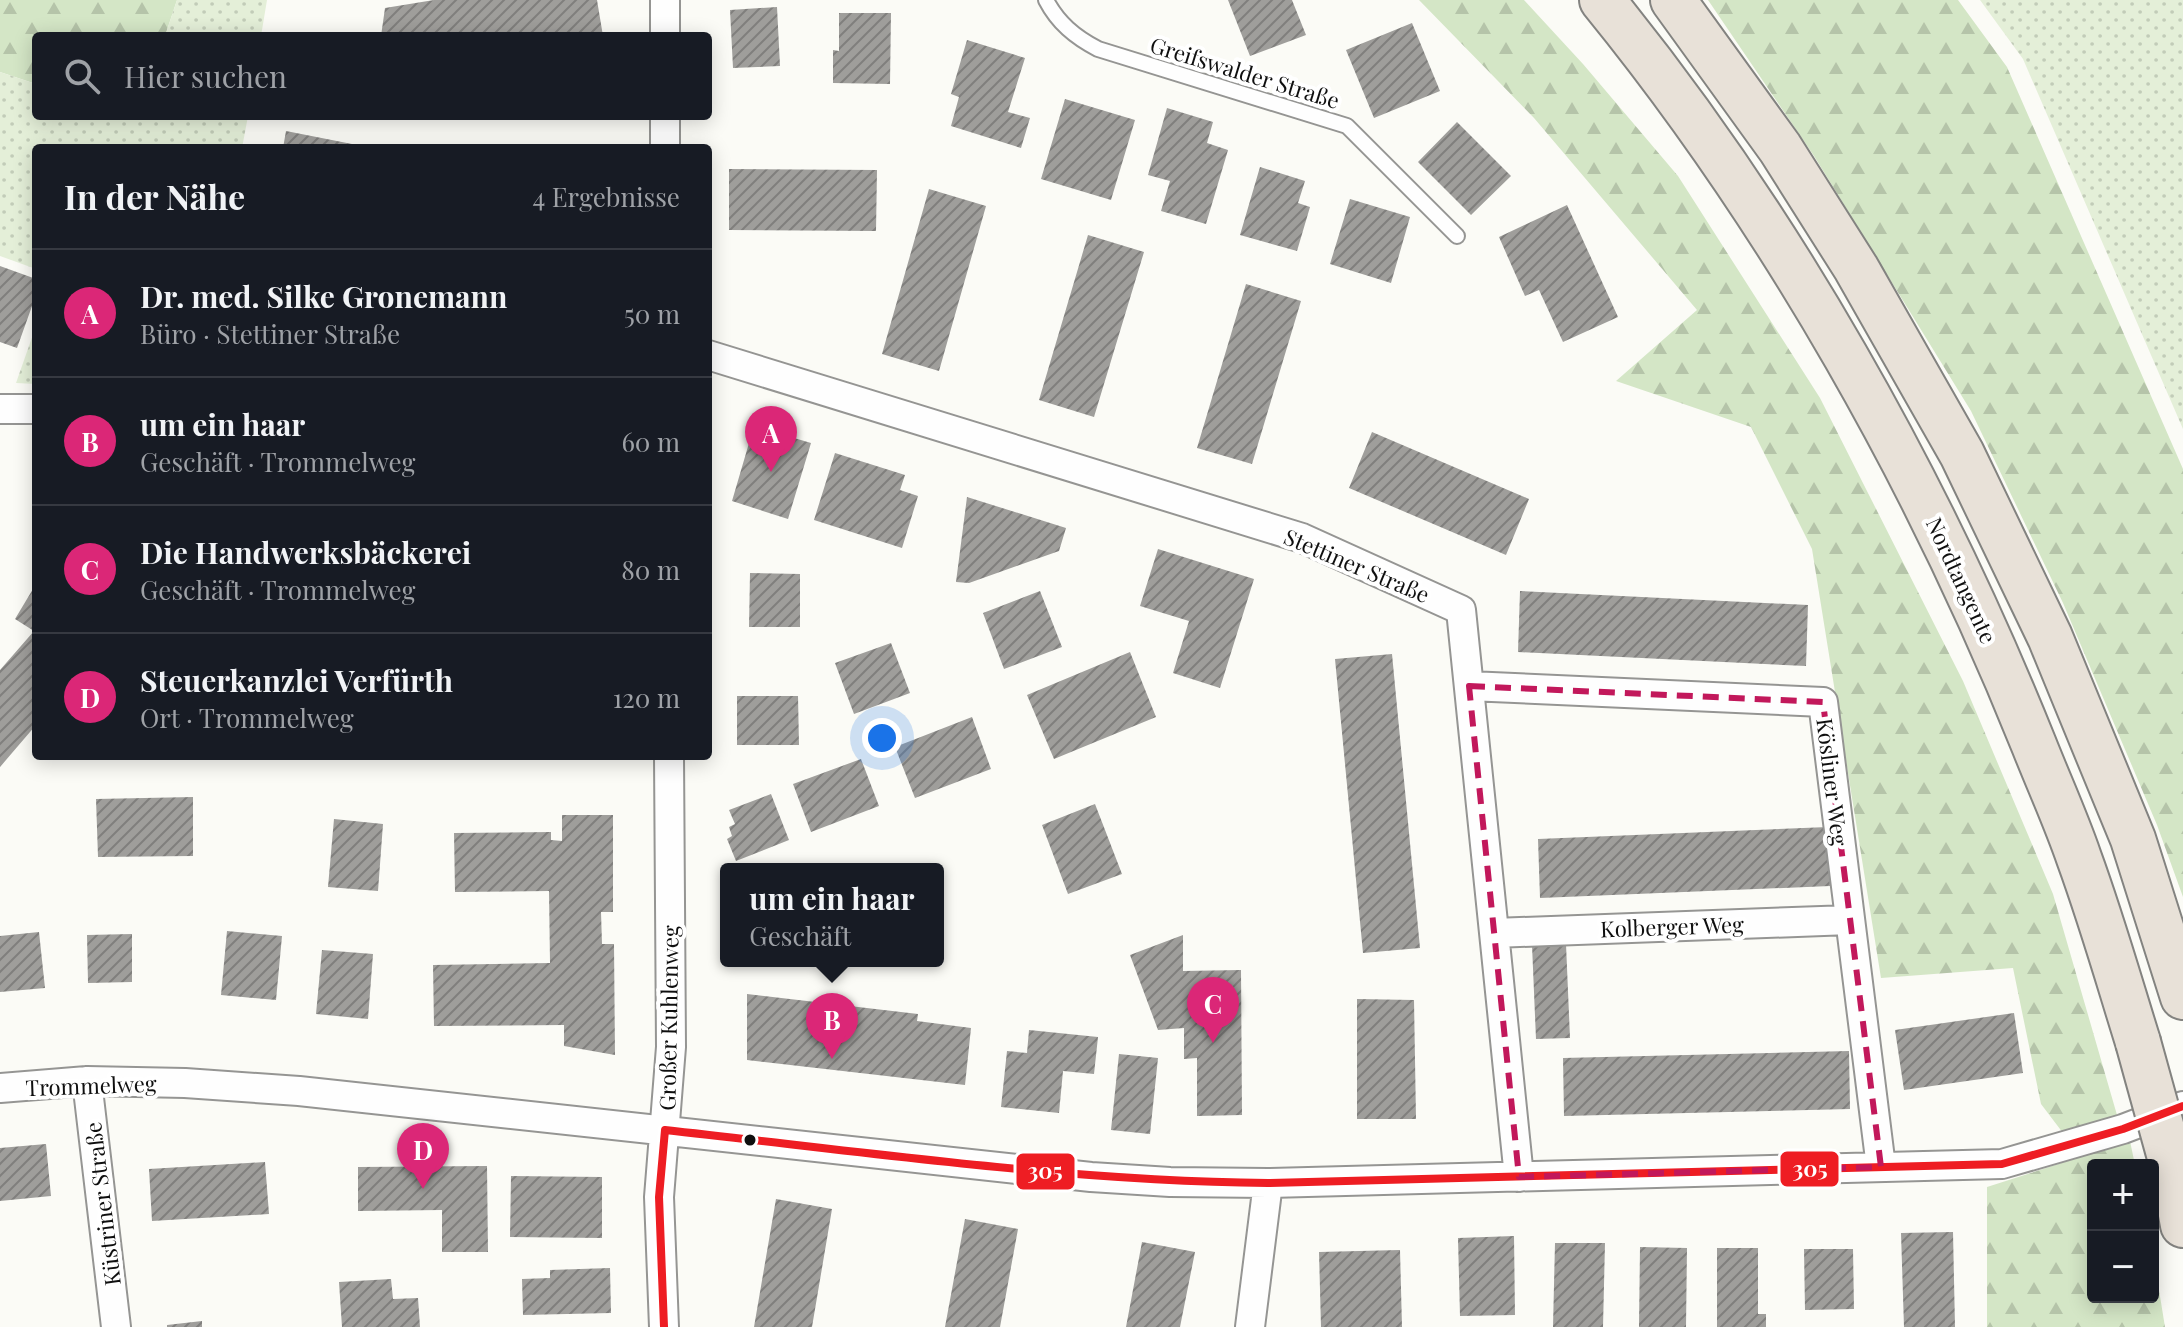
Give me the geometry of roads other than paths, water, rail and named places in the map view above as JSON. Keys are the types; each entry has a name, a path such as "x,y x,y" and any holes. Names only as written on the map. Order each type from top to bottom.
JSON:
{"highway":[{"name":"Nordtangente","path":"1602,0 1652,62 1739,185 1914,476 2000,659 2073,842 2138,1042 2172,1165 2183,1225"},
{"path":"1673,0 1780,148 1856,268 1962,454 2050,637 2133,839 2183,997"}],"street":[{"path":"665,0 665,32"},
{"path":"665,120 665,144"},
{"name":"Stettiner Straße","path":"712,356 1302,538 1461,610 1519,1177"},
{"path":"0,409 32,409"},
{"name":"Kösliner Weg","path":"1469,686 1823,702 1881,1167"},
{"name":"Großer Kuhlenweg","path":"664,1327 659,1197 671,1047 669,760"},
{"name":"Kolberger Weg","path":"1494,933 1850,920"},
{"name":"Trommelweg","path":"0,1088 87,1081 185,1083 299,1091 1091,1177 1268,1183 2002,1164 2123,1129 2183,1106"},
{"name":"Küstriner Straße","path":"87,1081 116,1327"},
{"path":"1250,1327 1268,1183"}],"lane":[{"name":"Greifswalder Straße","path":"1046,0 1065,27 1080,40 1098,49 1347,126 1457,236"}],"place":[{"name":"Dr. med. Silke Gronemann","path":"771,472"},
{"name":"Die Handwerksbäckerei","path":"1213,1043"},
{"name":"um ein haar","path":"832,1059"},
{"name":"Steuerkanzlei Verfürth","path":"423,1189"}]}
